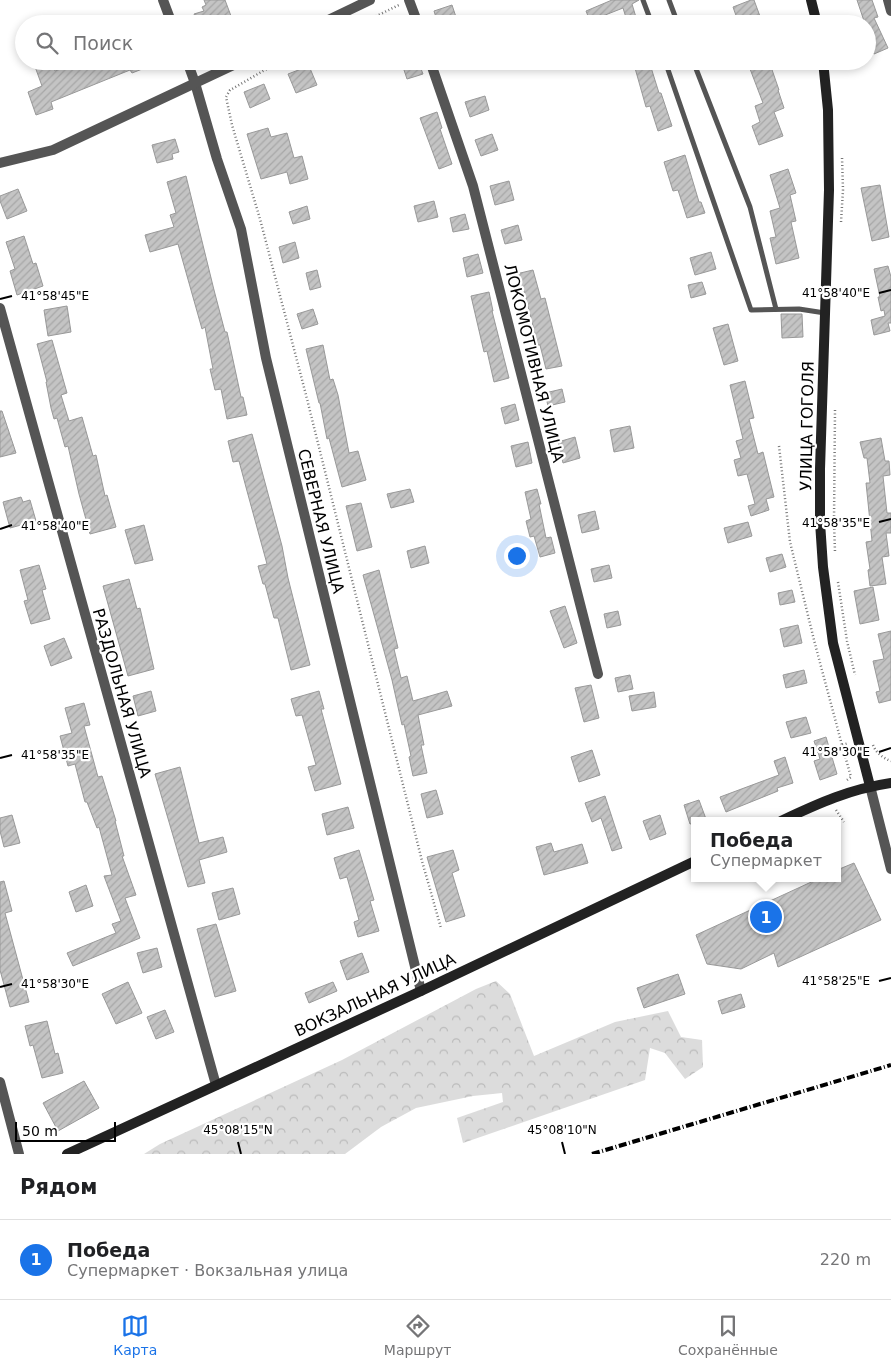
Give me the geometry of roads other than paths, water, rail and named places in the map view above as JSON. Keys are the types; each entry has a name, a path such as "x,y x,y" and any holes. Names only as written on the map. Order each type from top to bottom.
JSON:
{"main road":[{"path":"811,0 815,15"},
{"name":"УЛИЦА ГОГОЛЯ","path":"824,70 828,110 829,190 820,522 823,568 834,643 870,786"},
{"path":"790,817 830,798 870,786 891,783"},
{"name":"ВОКЗАЛЬНАЯ УЛИЦА","path":"68,1154 422,991 691,863"}],"street":[{"path":"162,0 168,15"},
{"path":"339,15 370,0"},
{"path":"410,0 415,15"},
{"path":"888,0 891,11"},
{"name":"СЕВЕРНАЯ УЛИЦА","path":"190,70 216,159 241,229 266,358 422,991"},
{"path":"0,163 53,150 223,70"},
{"name":"ЛОКОМОТИВНАЯ УЛИЦА","path":"433,70 473,186 598,674"},
{"name":"РАЗДОЛЬНАЯ УЛИЦА","path":"0,308 216,1085"},
{"path":"870,786 891,869"},
{"path":"0,1082 19,1154"}],"lane":[{"path":"643,0 649,15"},
{"path":"669,0 675,15"},
{"path":"667,70 751,310 799,309 825,313"},
{"path":"697,70 750,207 776,309"}],"railway":[{"path":"592,1154 891,1065"}],"place":[{"name":"Победа","path":"766,917"}]}
